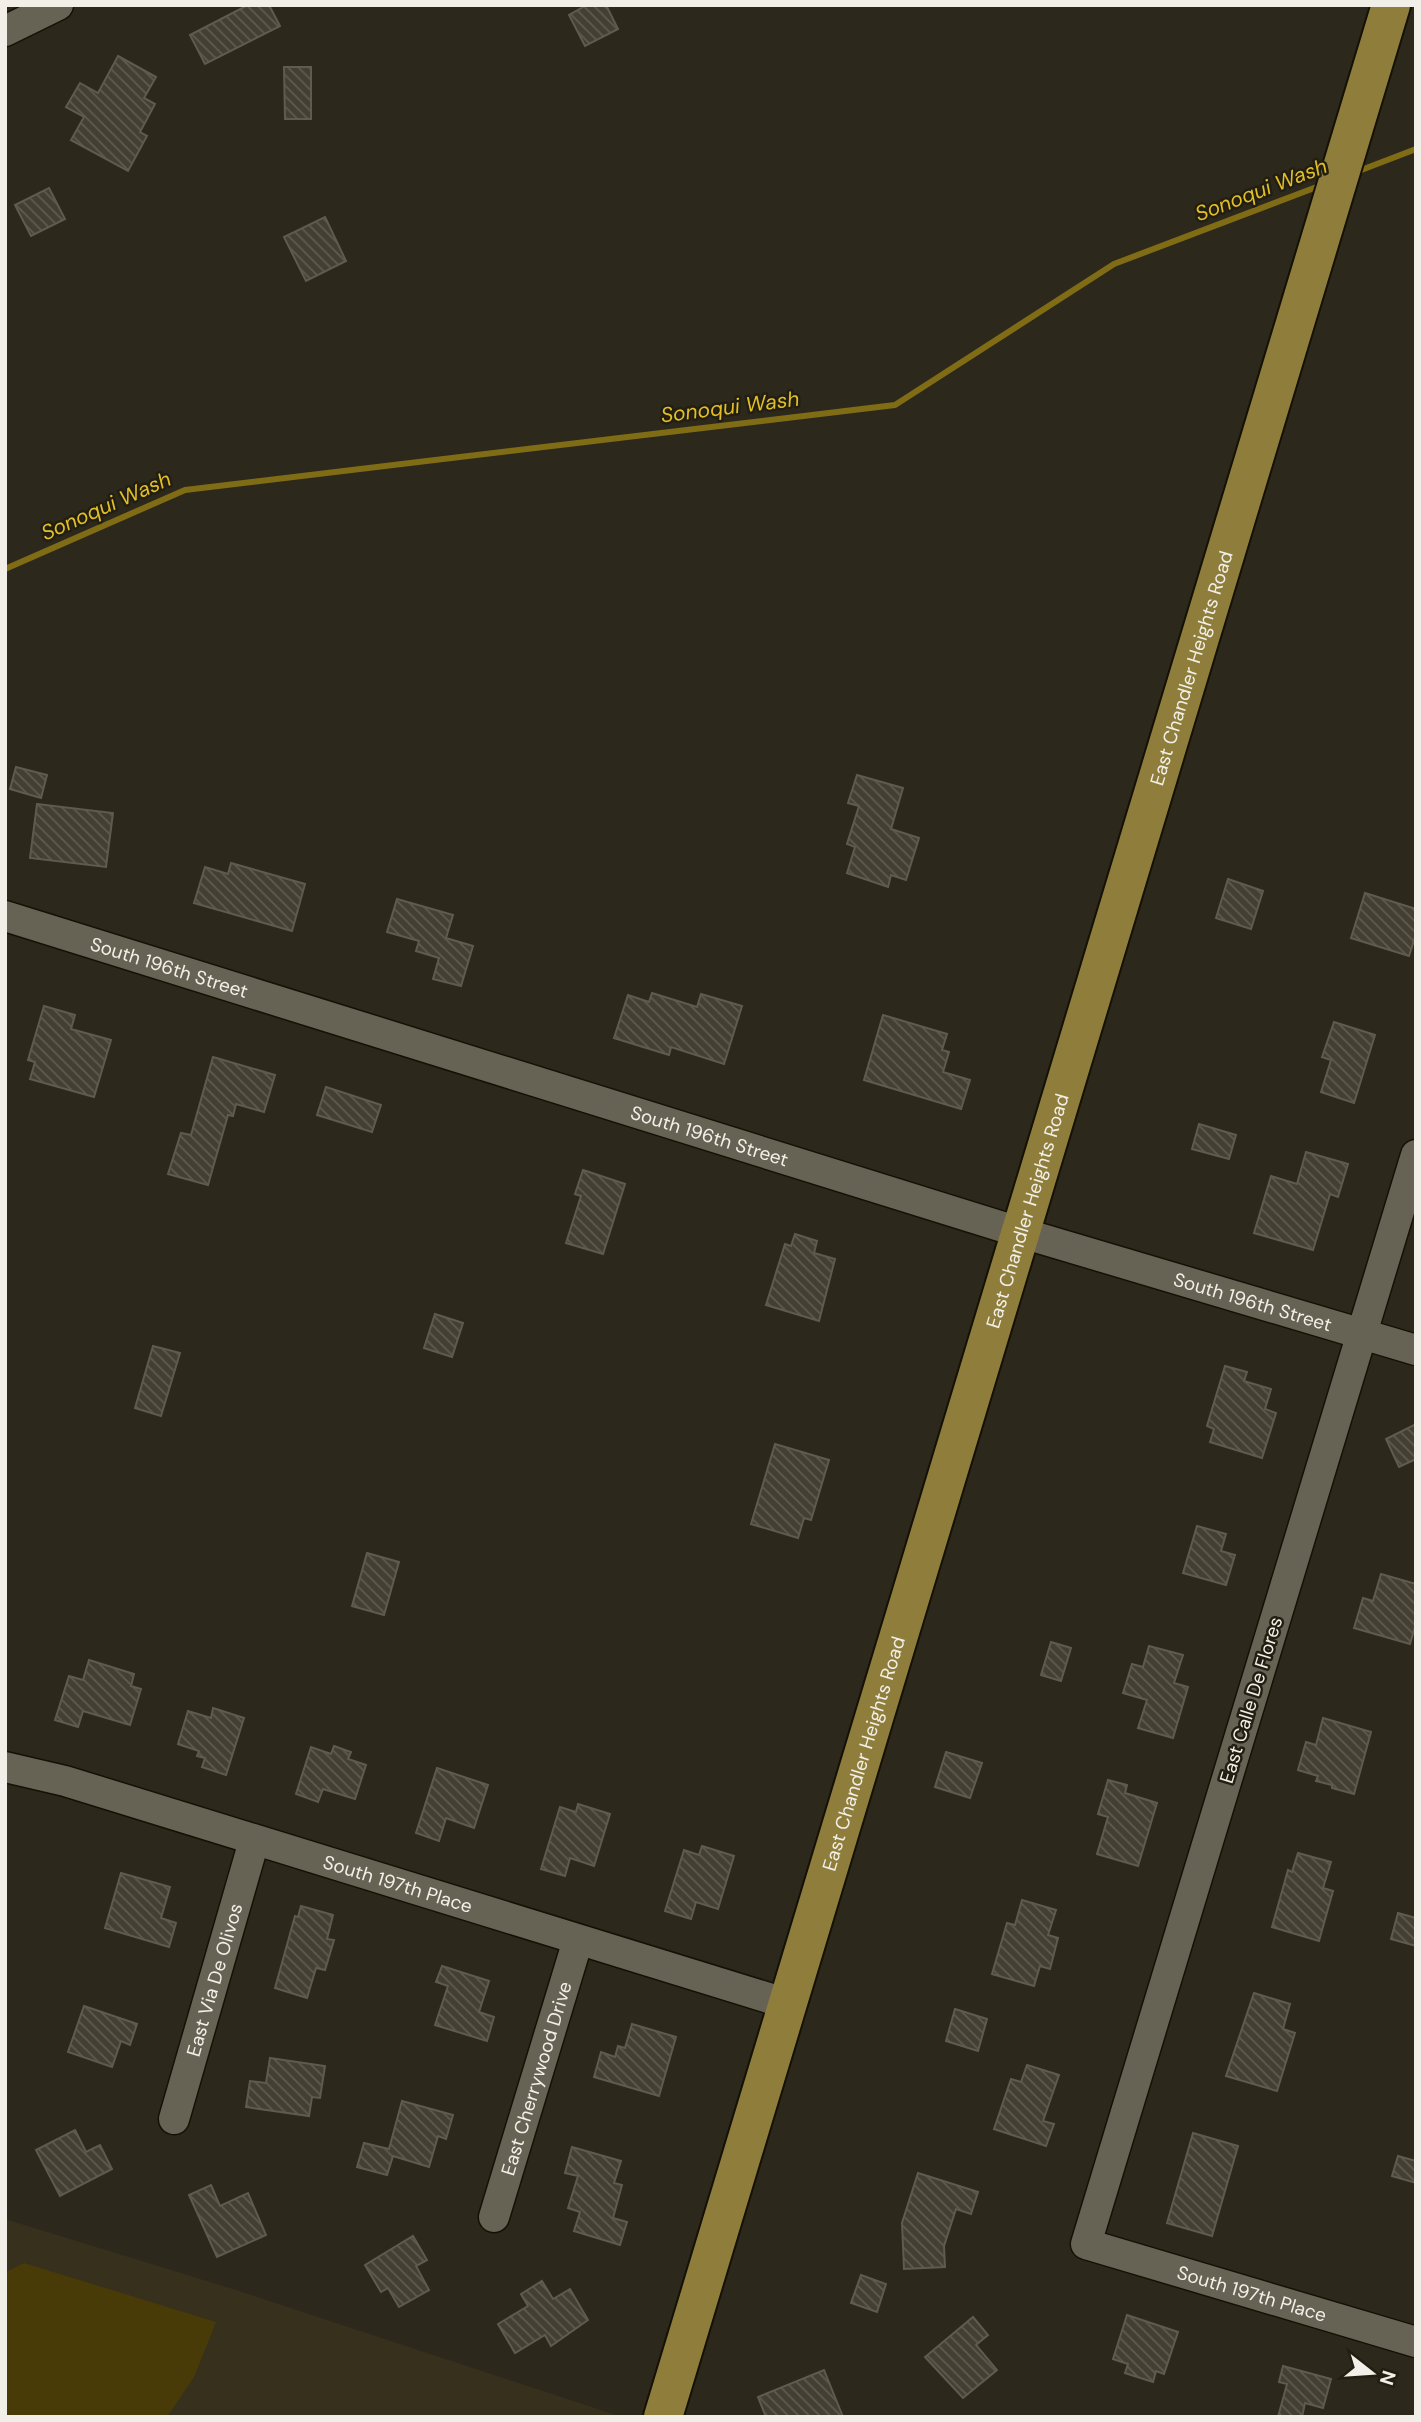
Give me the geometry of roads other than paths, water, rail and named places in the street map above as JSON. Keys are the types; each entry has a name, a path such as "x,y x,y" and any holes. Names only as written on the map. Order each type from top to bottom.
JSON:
{"main road":[{"name":"East Chandler Heights Road","path":"663,2417 1391,5"}],"street":[{"path":"5,31 58,5"},
{"name":"South 196th Street","path":"5,916 1022,1233 1416,1350"},
{"name":"East Calle De Flores","path":"1086,2244 1416,1155"},
{"name":"South 197th Place","path":"5,1767 65,1781 788,2004"},
{"name":"East Via De Olivos","path":"174,2119 254,1841"},
{"name":"East Cherrywood Drive","path":"494,2217 578,1940"},
{"name":"South 197th Place","path":"1086,2244 1416,2342"}],"waterway":[{"name":"Sonoqui Wash","path":"1356,172 1416,149"},
{"name":"Sonoqui Wash","path":"5,569 185,490 895,405 1114,264 1322,185"}]}
